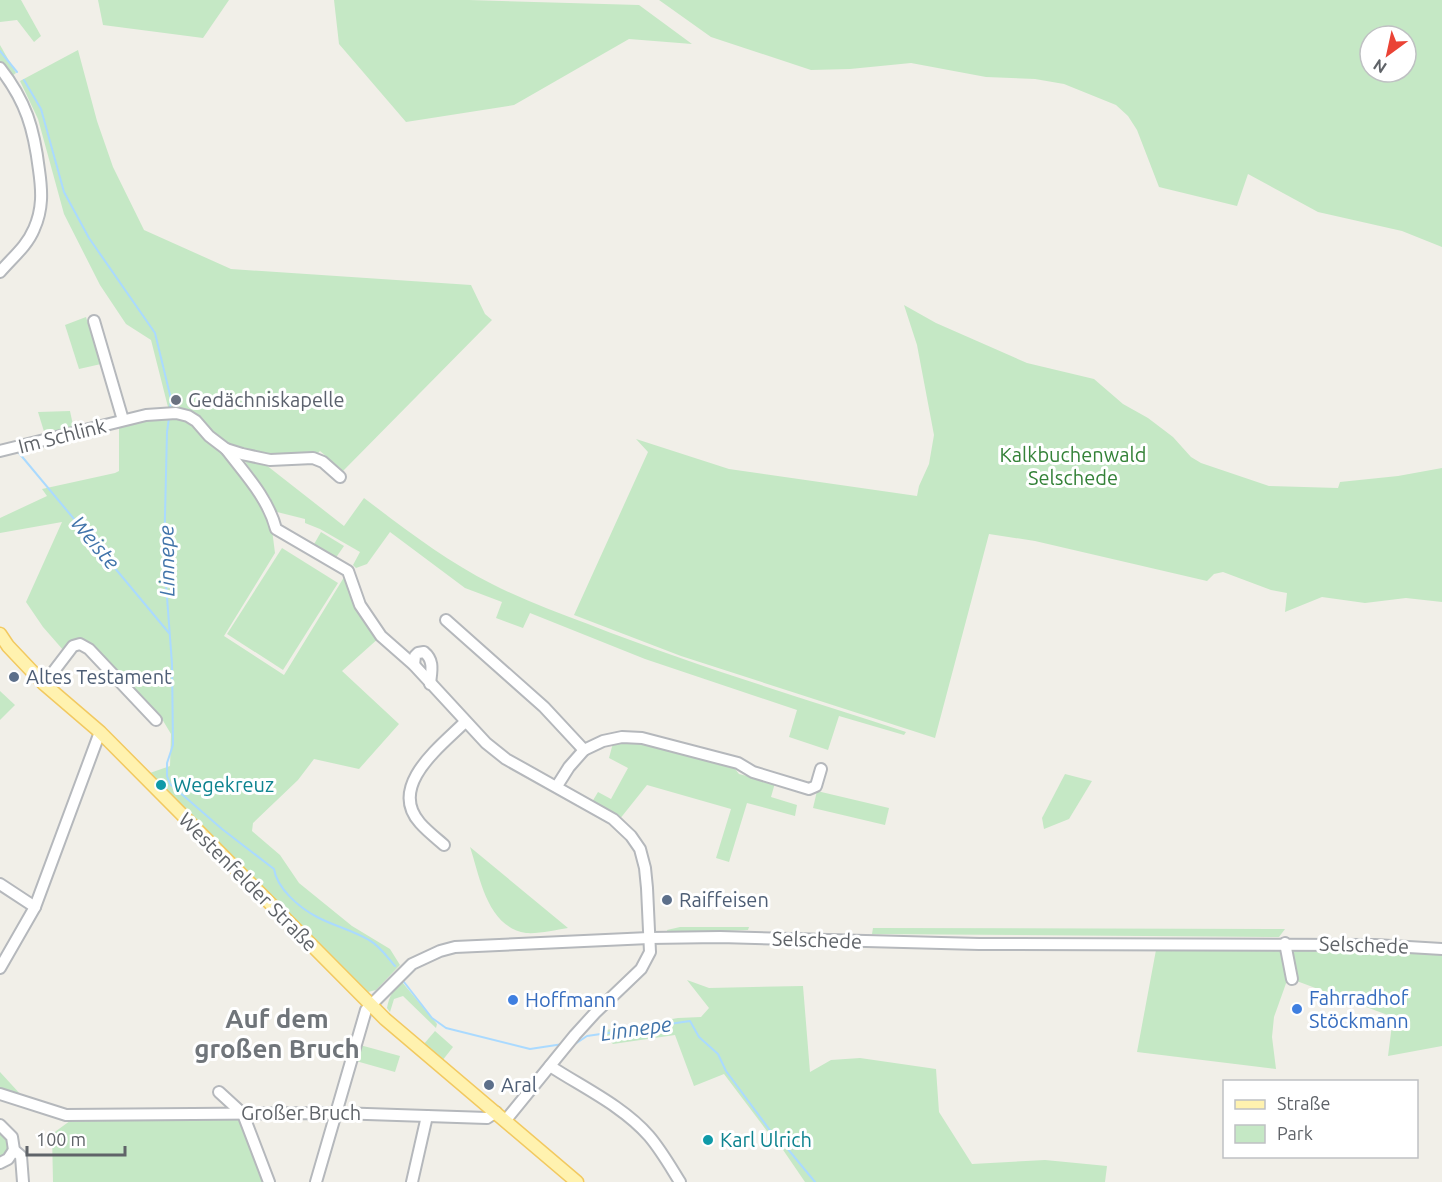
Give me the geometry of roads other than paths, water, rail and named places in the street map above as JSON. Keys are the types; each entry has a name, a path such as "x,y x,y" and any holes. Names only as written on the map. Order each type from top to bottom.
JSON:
{"main road":[{"name":"Westenfelder Straße","path":"0,634 8,646 44,684 100,732 371,1006 577,1182"}],"street":[{"path":"0,68 21,98 31,122 42,193 40,213 31,235 0,272"},
{"name":"Im Schlink","path":"94,321 123,420"},
{"name":"Im Schlink","path":"0,451 164,412 188,416 196,421 208,436 226,449 270,460 313,458 323,462 340,477"},
{"path":"226,449 266,503 276,529 348,572 360,605 381,636 414,665 486,743 506,759 614,819 640,849 647,888 650,952 641,969 595,1013 550,1066 500,1116"},
{"path":"446,620 544,707 584,750"},
{"path":"44,684 73,646 80,645 89,649 156,720"},
{"path":"414,665 415,656 418,653 424,652 430,657 432,663 430,684"},
{"path":"444,845 418,822 411,808 410,796 418,769 465,722"},
{"path":"1,965 35,907 100,732"},
{"path":"557,786 569,767 584,750 603,741 622,737 642,738 738,763 753,772 809,789 816,786 821,769"},
{"path":"0,884 35,907"},
{"name":"Selschede","path":"316,1182 363,1017 412,964 455,947 720,937 979,944 1285,943 1442,949"},
{"path":"1285,943 1292,979"},
{"path":"550,1066 616,1108 641,1127 680,1182"},
{"path":"219,1092 243,1114 269,1182"},
{"name":"Großer Bruch","path":"0,1094 66,1114 337,1113 487,1118 500,1116"},
{"path":"412,1182 427,1116"},
{"path":"0,1125 12,1137 14,1150 8,1159 0,1163"},
{"path":"14,1150 22,1158 23,1182"}],"waterway":[{"name":"Linnepe","path":"0,51 17,72"},
{"name":"Linnepe","path":"24,80 41,109 64,192 89,238 155,333 171,399 170,410"},
{"name":"Linnepe","path":"169,418 164,557 172,664 173,745 167,763 167,776 170,784 222,829 274,869 284,891 304,909 373,942 395,966"},
{"name":"Weiste","path":"19,453 169,633"},
{"name":"Linnepe","path":"404,982 432,1018 446,1028 530,1049 563,1044"},
{"name":"Linnepe","path":"572,1046 587,1036 690,1021 699,1037 718,1054 726,1071 772,1133 815,1182"}],"place":[{"name":"Gedächniskapelle","path":"176,400"},
{"name":"Altes Testament","path":"14,677"},
{"name":"Wegekreuz","path":"161,785"},
{"name":"Raiffeisen","path":"667,900"},
{"name":"Hoffmann","path":"513,1000"},
{"name":"Fahrradhof Stöckmann","path":"1297,1009"},
{"name":"Aral","path":"489,1085"},
{"name":"Karl Ulrich","path":"708,1140"}],"district":[{"name":"Auf dem großen Bruch","path":"277,1034"}],"park label":[{"name":"Kalkbuchenwald Selschede","path":"1073,466"}]}
